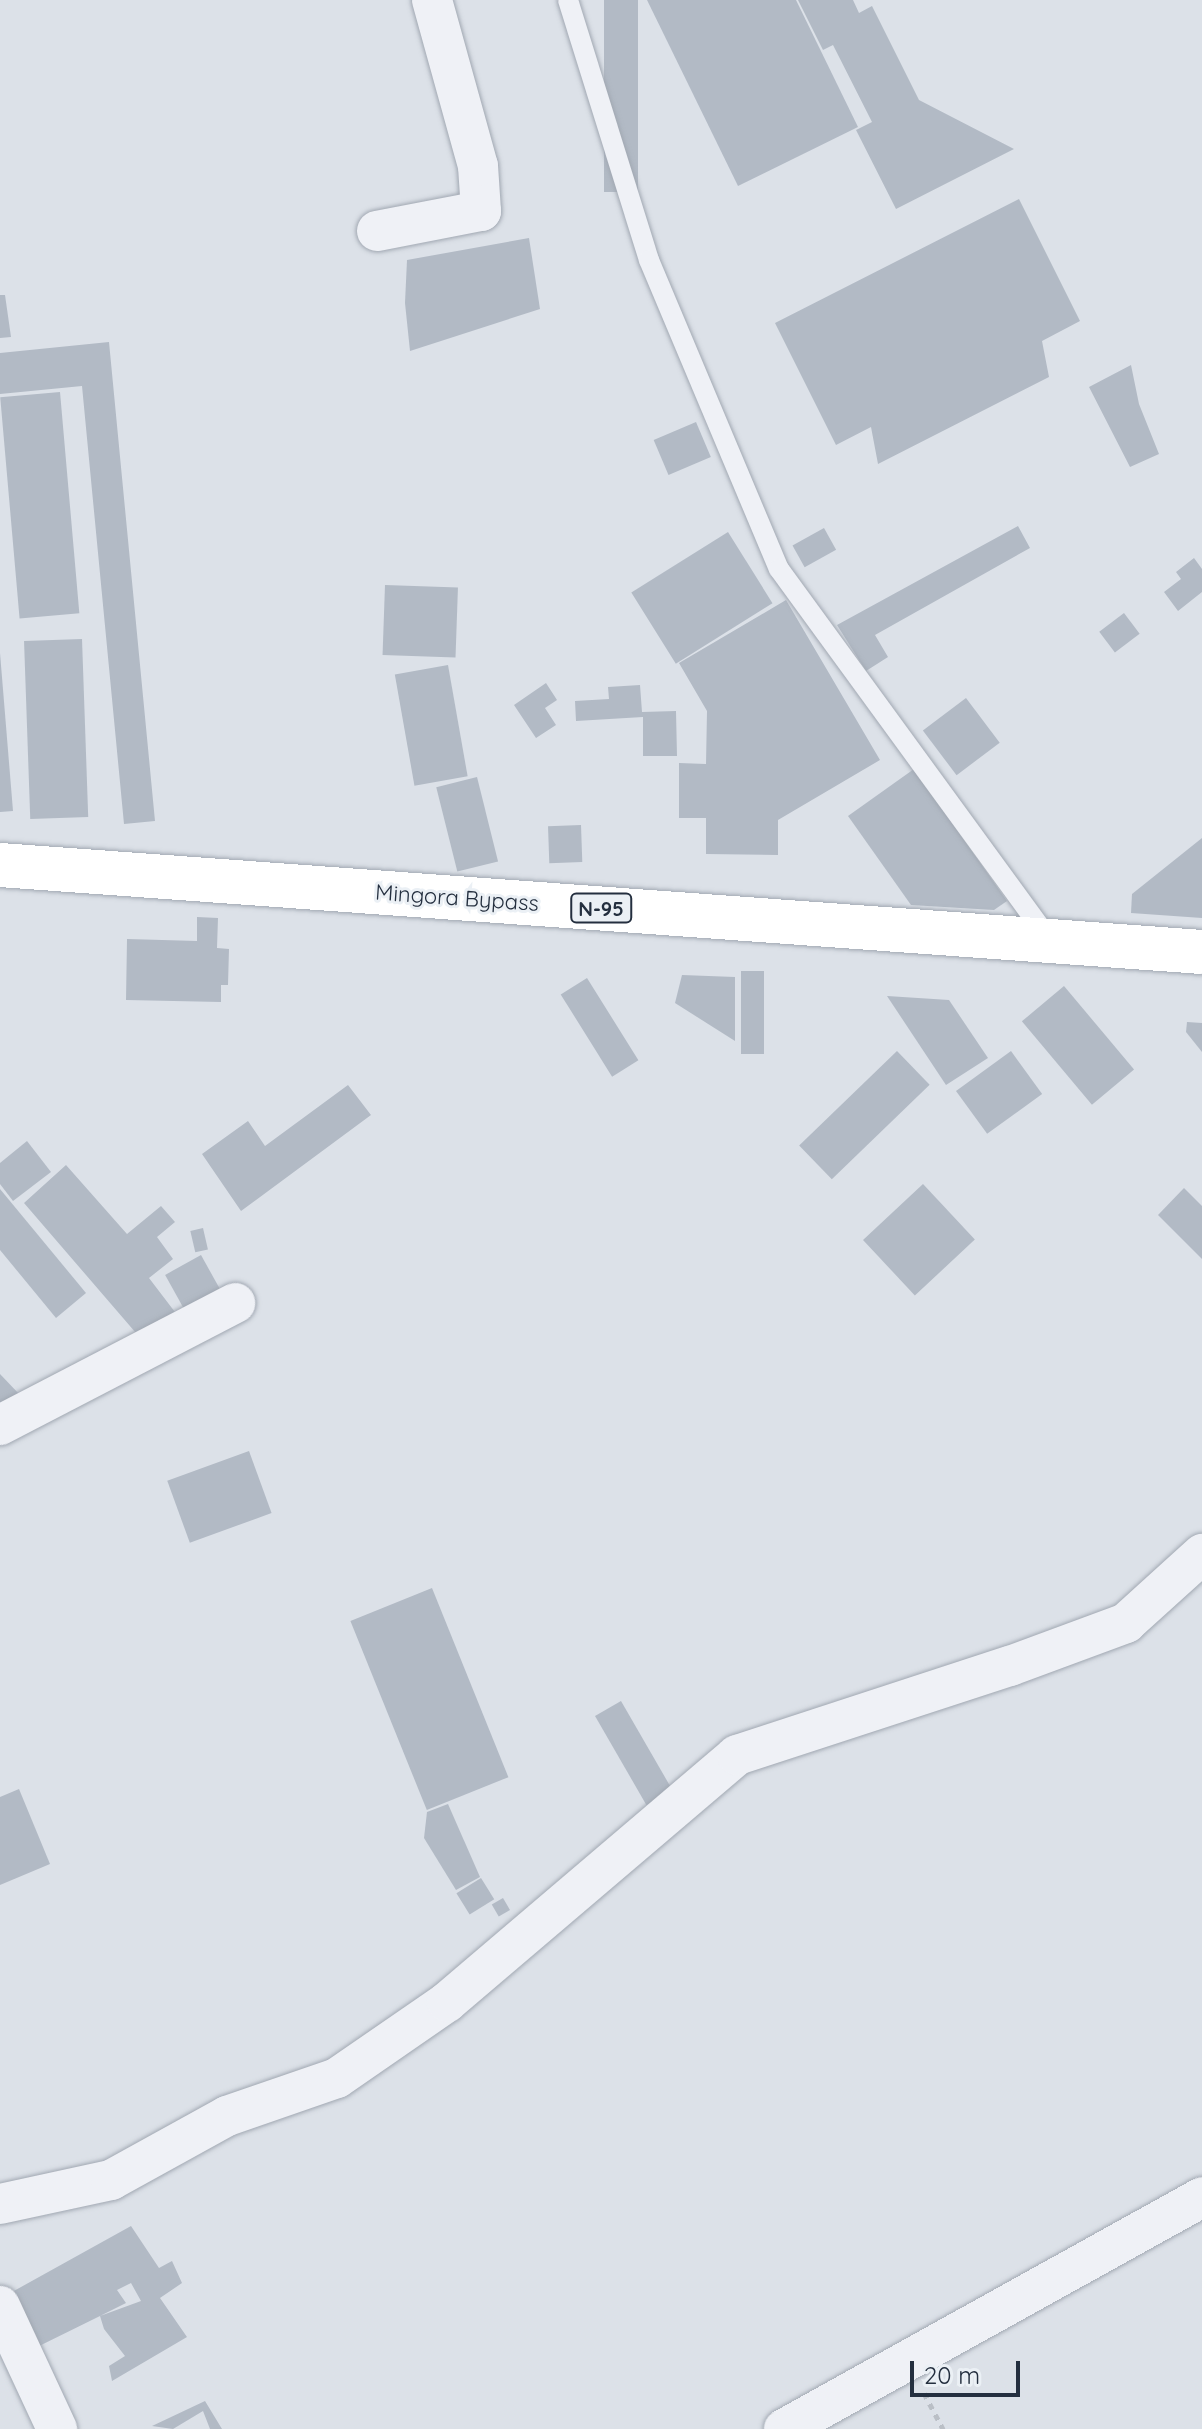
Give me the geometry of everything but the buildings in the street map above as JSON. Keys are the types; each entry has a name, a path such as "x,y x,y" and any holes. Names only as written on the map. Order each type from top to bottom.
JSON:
{"highway":[{"name":"Mingora Bypass","path":"0,865 1202,952"}],"street":[{"path":"377,231 481,211 478,166 432,0"},
{"path":"0,1425 235,1303"},
{"path":"0,2204 111,2180 227,2116 337,2078 447,2002 737,1755 1010,1666 1126,1623 1202,1554"},
{"path":"784,2429 1202,2197"},
{"path":"0,2306 57,2429"}],"lane":[{"path":"568,0 649,260 779,569 1049,941"}]}
